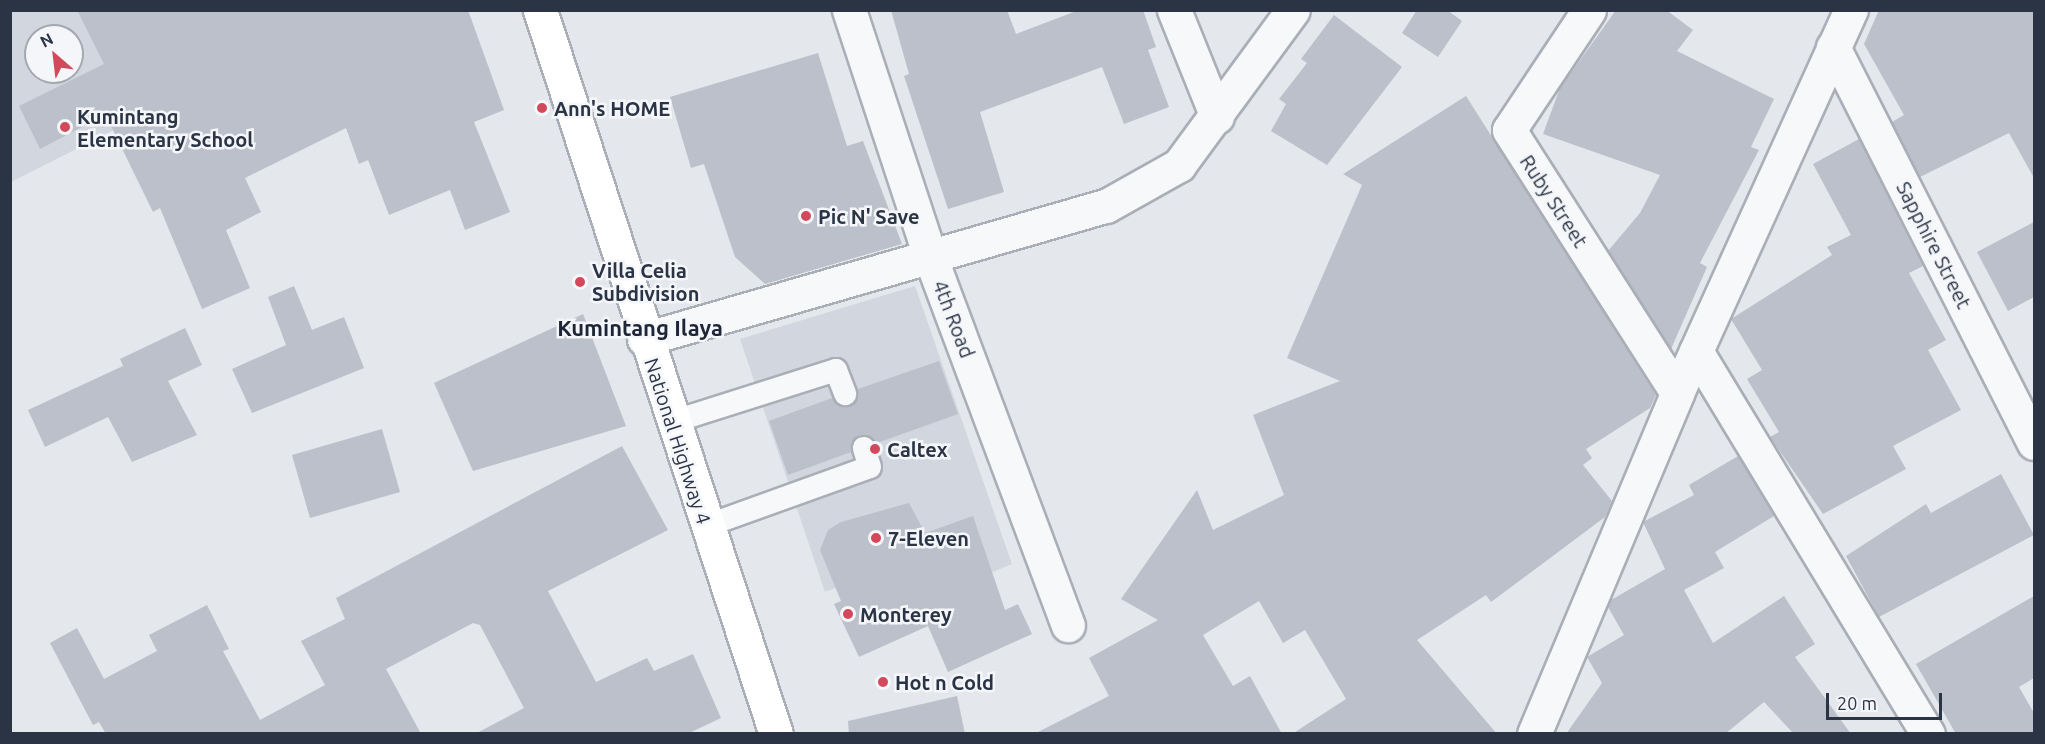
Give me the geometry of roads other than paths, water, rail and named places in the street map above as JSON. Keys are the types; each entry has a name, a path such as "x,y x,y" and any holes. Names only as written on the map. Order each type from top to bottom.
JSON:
{"main road":[{"name":"National Highway 4","path":"540,10 644,339 776,734"}],"street":[{"name":"4th Road","path":"849,10 931,259 1068,625"},
{"path":"1174,10 1217,117"},
{"path":"644,339 931,259 1106,206 1179,165 1217,117 1293,10"},
{"name":"Ruby Street","path":"1589,10 1509,130 1677,393"},
{"path":"1534,734 1677,393 1851,10"},
{"name":"Sapphire Street","path":"1833,47 2034,443"},
{"path":"1696,351 1928,734"}],"lane":[{"path":"672,423 836,370 844,394"},
{"path":"706,526 870,466 864,448"}],"place":[{"name":"Ann's HOME","path":"542,108"},
{"name":"Kumintang Elementary School","path":"65,127"},
{"name":"Pic N' Save","path":"806,216"},
{"name":"Villa Celia Subdivision","path":"580,282"},
{"name":"Caltex","path":"875,449"},
{"name":"7-Eleven","path":"876,538"},
{"name":"Monterey","path":"848,614"},
{"name":"Hot n Cold","path":"883,682"}],"district":[{"name":"Kumintang Ilaya","path":"640,328"}]}
